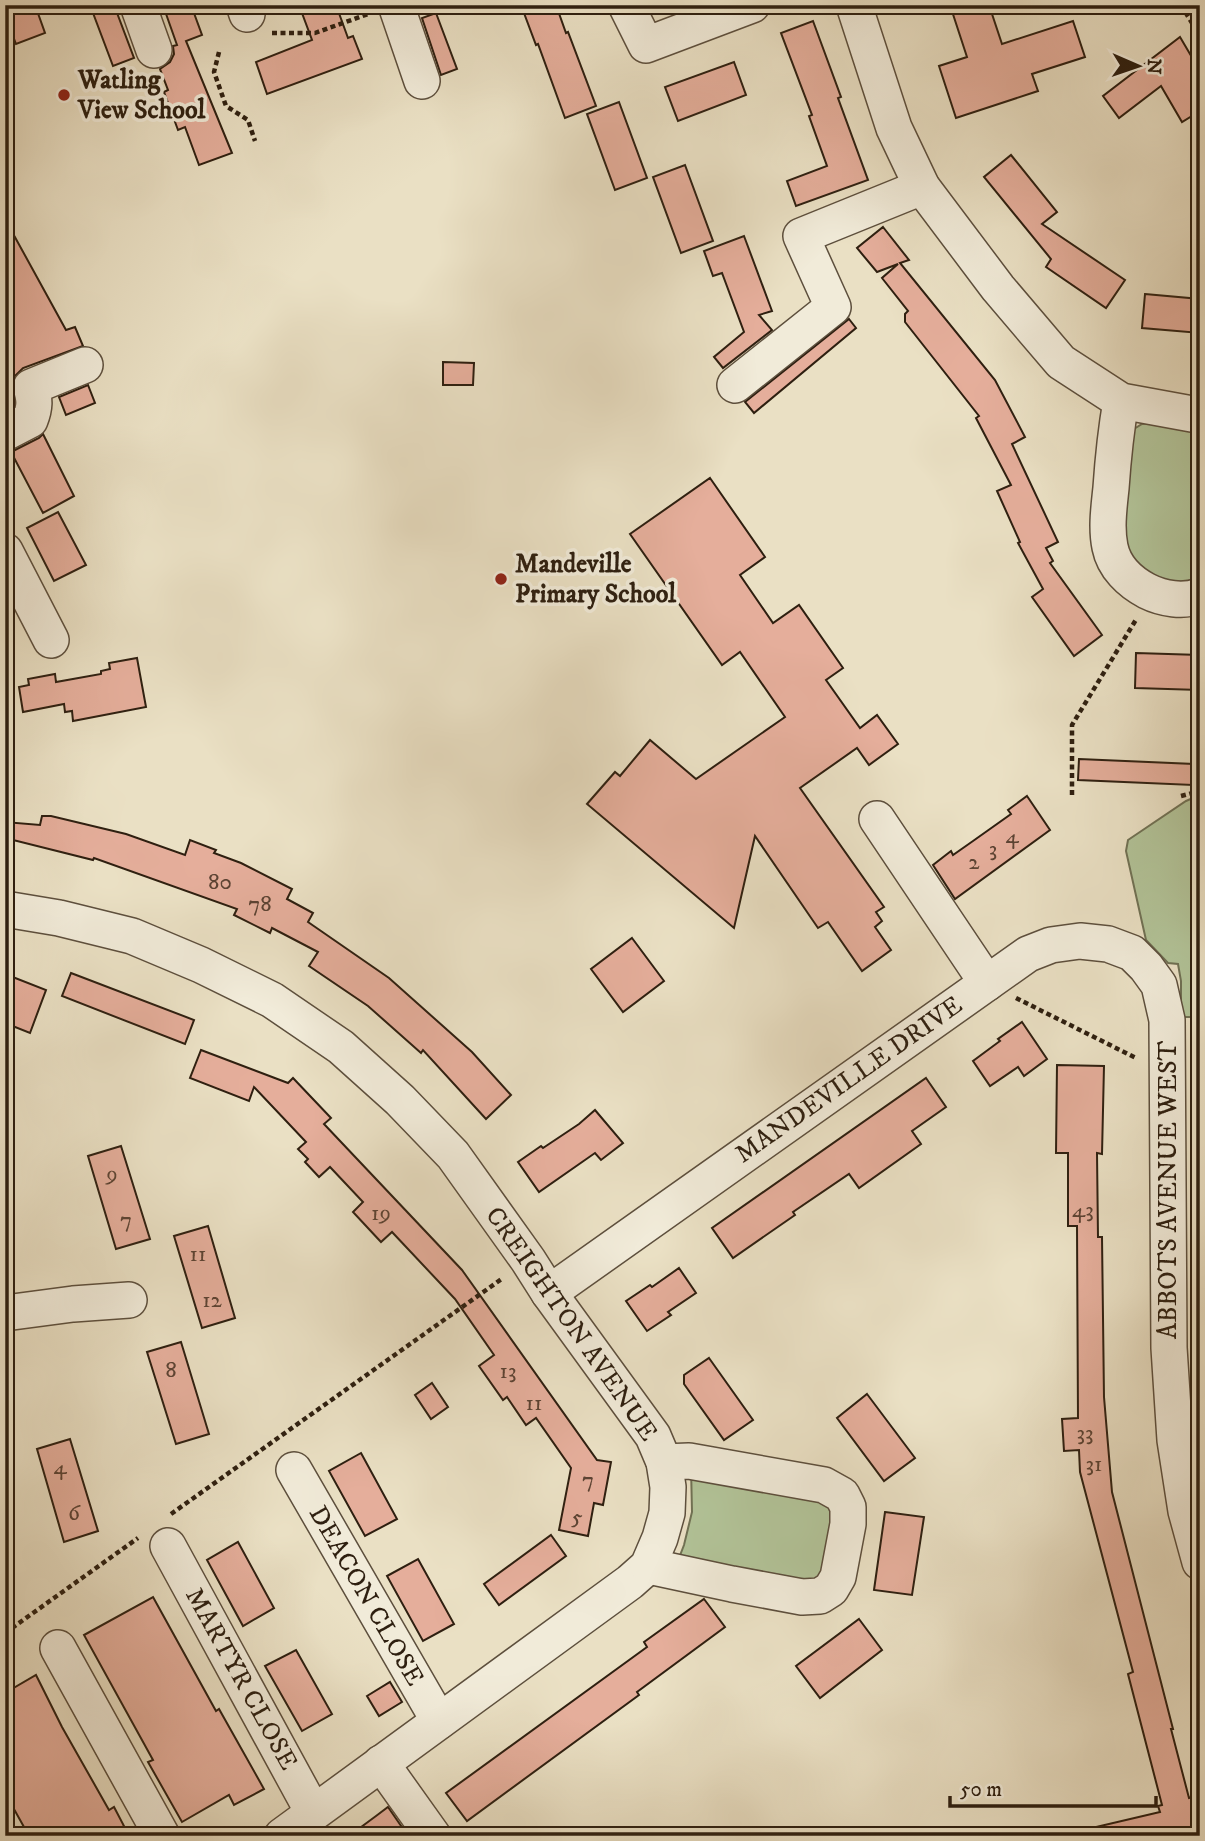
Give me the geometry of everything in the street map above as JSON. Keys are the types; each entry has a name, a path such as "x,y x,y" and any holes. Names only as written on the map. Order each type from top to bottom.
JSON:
{"street":[{"path":"146,5 139,8 154,50"},
{"path":"626,5 646,45 752,5"},
{"path":"853,5 894,128 922,187 998,288 1061,362 1121,401 1200,414"},
{"path":"388,8 422,81"},
{"path":"735,385 833,307 801,236 922,187"},
{"path":"5,433 30,420 35,400 31,387 85,365"},
{"path":"1121,401 1115,436 1108,524 1110,549 1117,565 1133,584 1170,599 1200,596"},
{"path":"5,551 51,640"},
{"path":"877,819 987,983"},
{"name":"CREIGHTON AVENUE","path":"5,909 59,918 132,936 201,965 272,1000 341,1047 400,1100 453,1155 653,1436 664,1462 668,1487 667,1513 648,1566 630,1583 282,1836"},
{"name":"MANDEVILLE DRIVE","path":"549,1293 1028,954 1051,944 1080,941 1108,944 1132,953 1159,985"},
{"name":"ABBOTS AVENUE WEST","path":"1159,985 1167,1020 1169,1348 1187,1438 1186,1511 1200,1562"},
{"path":"5,1313 129,1300"},
{"path":"648,1566 802,1597 820,1596 831,1589 838,1577 848,1524 848,1507 842,1495 824,1485 689,1461 664,1462"},
{"name":"DEACON CLOSE","path":"294,1470 439,1721"},
{"name":"MARTYR CLOSE","path":"158,1534 313,1812"},
{"path":"58,1648 162,1836"},
{"path":"381,1763 433,1836"}],"path":[{"path":"1181,5 1200,36"},
{"path":"254,17 315,33 388,8"},
{"path":"219,52 214,72 226,106 248,120 255,141"},
{"path":"1072,795 1072,724 1153,594"},
{"path":"1181,796 1200,791"},
{"path":"987,983 1140,1060"},
{"path":"5,1633 158,1534 528,1260"}],"green space":[{"path":"1150,423 1200,430 1200,581 1156,582 1123,552 1124,445 1134,429"},
{"path":"1200,795 1200,985 1192,994 1191,1017 1181,1017 1178,964 1168,963 1146,940 1126,851 1128,840 1186,801"},
{"path":"691,1467 835,1498 834,1565 815,1586 676,1566 692,1512"}],"building":[{"path":"35,5 45,33 16,44 5,15"},
{"path":"90,5 114,5 134,58 113,66"},
{"path":"166,5 191,5 202,35 186,41 232,153 199,165 185,127 178,130 164,92 168,90 160,69 170,62 174,54 173,46 177,45 165,11"},
{"path":"299,5 336,5 348,38 353,36 362,59 267,94 256,62 312,40"},
{"path":"521,5 556,5 596,106 565,118"},
{"path":"950,5 989,5 1002,44 1073,21 1085,57 1032,74 1038,91 956,118 939,66 967,57"},
{"path":"436,13 457,69 441,75 422,18"},
{"path":"813,21 868,180 796,206 787,181 827,166 809,116 812,115 781,33"},
{"path":"1180,37 1200,71 1200,111 1182,122 1161,86 1119,118 1103,96"},
{"path":"734,62 746,95 678,121 665,87"},
{"path":"619,102 647,178 615,190 587,114"},
{"path":"1011,155 1057,212 1042,224 1125,280 1106,308 1046,267 1051,259 984,177"},
{"path":"685,165 713,241 681,253 653,177"},
{"path":"5,219 66,330 75,327 83,346 23,368 12,379 5,362"},
{"path":"883,227 909,260 900,263 995,380 1025,437 1012,444 1058,542 1046,548 1053,561 1050,563 1102,635 1074,656 1032,597 1043,589 1018,543 1020,542 997,491 1011,485 976,418 979,416 905,322 905,314 908,311 882,278 898,264 877,272 857,248"},
{"path":"744,236 772,311 759,315 772,330 723,368 714,357 744,332 722,273 713,276 704,251"},
{"path":"1145,294 1200,299 1200,333 1142,328"},
{"path":"849,319 856,328 754,413 745,402"},
{"path":"443,362 474,363 473,385 443,385"},
{"path":"88,385 95,403 66,415 59,397"},
{"path":"43,434 74,496 43,513 11,452"},
{"path":"710,478 765,557 740,575 773,623 799,605 843,668 826,680 860,728 877,715 898,744 869,765 857,748 800,788 884,907 876,912 882,921 875,927 891,950 862,971 828,922 818,928 755,836 734,928 587,804 615,772 620,776 650,740 696,779 785,717 740,652 722,665 630,534"},
{"path":"58,512 86,565 54,581 27,528"},
{"path":"1136,653 1200,655 1200,690 1135,688"},
{"path":"137,658 146,707 73,721 72,711 65,712 64,704 23,712 19,687 29,685 28,679 55,674 56,682 101,674 101,671 110,669 109,663"},
{"path":"1079,759 1194,764 1193,785 1078,780"},
{"path":"1027,796 1050,830 955,899 933,865 951,851 953,855 1011,814 1008,810"},
{"path":"42,816 126,834 185,855 190,840 216,850 214,853 241,863 292,889 287,899 313,913 308,922 389,978 472,1052 511,1095 486,1119 423,1050 421,1053 368,1006 309,966 318,952 272,928 270,933 234,915 237,909 94,858 93,860 5,838 5,822 40,825"},
{"path":"632,938 664,981 623,1012 591,969"},
{"path":"71,973 194,1020 185,1044 62,996"},
{"path":"5,974 46,990 30,1033 5,1023"},
{"path":"1022,1022 1047,1059 1024,1076 1018,1067 990,1086 973,1061"},
{"path":"201,1050 288,1083 293,1078 331,1118 324,1124 462,1270 597,1460 611,1462 603,1505 594,1503 588,1536 559,1530 571,1468 536,1418 526,1425 507,1397 503,1400 479,1366 494,1355 455,1299 392,1232 381,1242 353,1212 363,1202 330,1167 319,1177 305,1162 308,1159 298,1149 306,1142 254,1087 249,1101 190,1078"},
{"path":"1057,1065 1104,1066 1102,1154 1097,1153 1098,1237 1102,1237 1104,1397 1112,1492 1189,1798 1193,1797 1200,1822 1200,1825 1161,1836 1097,1836 1096,1827 1160,1812 1158,1806 1162,1805 1128,1674 1133,1672 1080,1472 1079,1450 1064,1451 1062,1419 1078,1418 1077,1226 1068,1226 1068,1153 1056,1153"},
{"path":"926,1078 946,1107 912,1131 921,1144 859,1188 849,1174 733,1258 712,1228"},
{"path":"595,1110 623,1143 601,1160 595,1153 539,1192 518,1162 579,1124"},
{"path":"121,1146 150,1239 116,1249 88,1156"},
{"path":"208,1226 235,1318 202,1328 174,1236"},
{"path":"679,1268 696,1293 668,1312 671,1315 647,1331 626,1301"},
{"path":"181,1342 209,1434 176,1444 147,1352"},
{"path":"709,1358 753,1420 724,1440 684,1384 684,1375"},
{"path":"432,1383 448,1407 431,1419 415,1395"},
{"path":"867,1394 915,1458 884,1481 837,1418"},
{"path":"70,1439 98,1531 64,1542 37,1449"},
{"path":"361,1453 397,1519 365,1536 329,1471"},
{"path":"885,1512 924,1517 912,1595 874,1590"},
{"path":"551,1535 566,1556 499,1605 484,1584"},
{"path":"238,1542 274,1608 243,1626 207,1560"},
{"path":"418,1559 454,1624 423,1641 387,1576"},
{"path":"153,1597 216,1711 219,1709 264,1789 234,1805 229,1795 182,1822 148,1762 153,1760 84,1635"},
{"path":"704,1599 725,1627 637,1692 639,1695 467,1821 446,1793 647,1647 644,1642"},
{"path":"859,1619 882,1650 820,1698 796,1666"},
{"path":"296,1650 332,1714 302,1731 265,1666"},
{"path":"36,1675 109,1810 114,1807 124,1826 107,1836 29,1836 5,1793 5,1693"},
{"path":"390,1682 402,1702 379,1716 367,1696"},
{"path":"388,1807 408,1836 349,1836 376,1816"}],"place":[{"name":"Watling View School","path":"64,95"},
{"name":"Mandeville Primary School","path":"501,579"}]}
